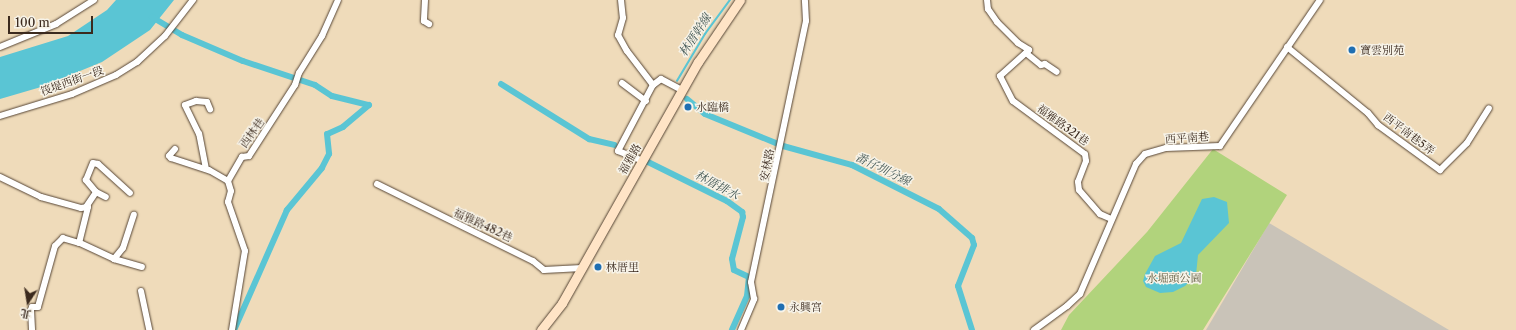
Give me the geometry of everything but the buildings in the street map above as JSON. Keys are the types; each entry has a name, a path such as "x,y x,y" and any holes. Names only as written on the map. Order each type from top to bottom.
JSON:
{"main road":[{"name":"福雅路","path":"541,330 562,303 682,90 718,29 740,0"}],"street":[{"path":"0,47 56,24 94,0"},
{"name":"筏堤西街一段","path":"0,116 72,94 116,75 137,62 166,36 193,0"},
{"name":"西林巷","path":"228,181 242,157 249,156 295,84 299,73 322,36 338,0"},
{"path":"425,0 424,21 429,24"},
{"path":"621,0 622,18 618,35 620,40 653,85"},
{"name":"安林路","path":"741,330 754,299 752,282 806,21 805,0"},
{"path":"987,0 986,4 991,14 1008,34 1029,50 1026,53 1041,65 1045,64 1057,72"},
{"name":"西平南巷","path":"1034,330 1067,306 1080,294 1111,219 1136,164 1145,154 1166,148 1220,146 1320,0"},
{"name":"西平南巷5弄","path":"1287,47 1368,113 1378,125 1440,170 1467,143 1489,108"},
{"name":"福雅路321巷","path":"1026,53 1000,76 1002,80 1017,106 1041,119 1086,154 1086,161 1078,182 1079,190 1100,214 1111,219"},
{"path":"643,161 618,151 646,101 653,85 661,79 682,90"},
{"path":"622,83 646,101"},
{"path":"206,169 199,134 186,105 196,101 207,102 210,109"},
{"path":"175,149 169,156 171,158 206,169 228,181 230,191 228,202 245,251 232,330"},
{"path":"106,196 96,192 86,180 89,170 95,163 130,193"},
{"path":"0,178 41,197 81,208 86,207"},
{"name":"福雅路482巷","path":"377,184 533,261 544,270 582,268"},
{"path":"80,243 86,222 86,207 96,192"},
{"path":"114,259 123,248 134,215"},
{"path":"32,330 30,310 32,307 38,307 55,246 63,238 77,244 80,243 114,259 142,267"},
{"path":"141,291 149,330"}],"shaded area":[{"path":"1269,223 1449,330 1206,330"}],"green space":[{"name":"水堀頭公園","path":"1213,149 1287,195 1203,330 1061,330 1069,315 1147,232"}],"water":[{"path":"116,0 174,0 150,30 102,62 41,87 0,99 0,57 68,36 107,10"},
{"path":"1214,197 1227,202 1229,223 1198,255 1196,275 1185,286 1173,292 1160,293 1146,287 1143,281 1145,274 1155,256 1181,243 1202,199"}],"waterway":[{"name":"林厝幹線","path":"677,81 705,34 730,0"},
{"path":"152,17 182,35 243,61 315,85 332,96 369,105 343,127 327,134 329,154 322,168 287,210 234,330"},
{"path":"501,84 589,139 614,145"},
{"name":"番仔圳分線","path":"687,99 705,114 783,146 852,165 939,209 972,238 974,245 958,286 972,330"},
{"name":"林厝排水","path":"648,162 727,201 742,212 743,217 732,259 734,270 749,277 747,296 732,330"}],"place":[{"name":"寶雲別苑","path":"1352,50"},
{"name":"水臨橋","path":"688,107"},
{"name":"林厝里","path":"598,267"},
{"name":"永興宮","path":"781,307"}]}
